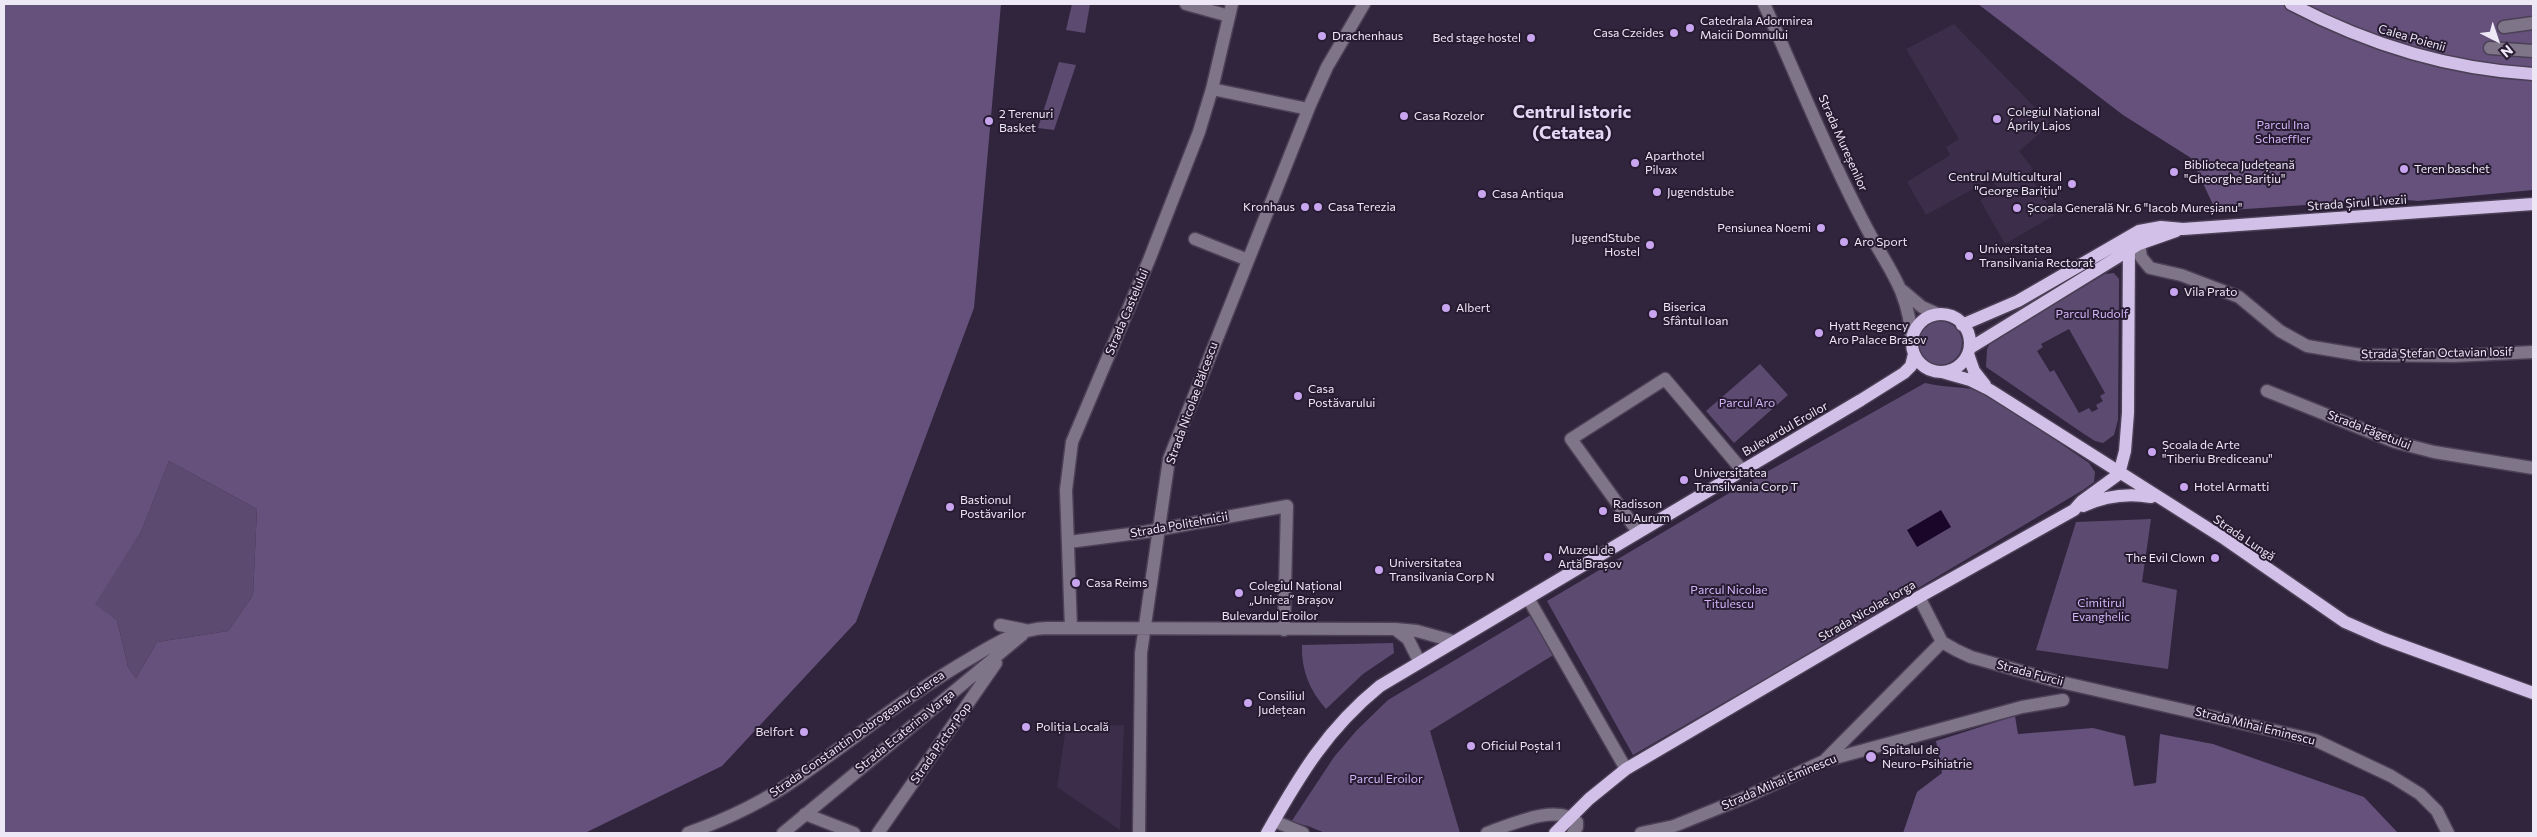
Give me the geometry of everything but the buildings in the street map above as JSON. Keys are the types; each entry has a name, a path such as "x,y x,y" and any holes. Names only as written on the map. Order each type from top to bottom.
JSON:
{"main road":[{"name":"Calea Poienii","path":"2291,4 2322,20 2404,52 2470,67 2533,74"},
{"name":"Strada Șirul Livezii","path":"2126,237 2149,228 2183,229 2533,204"},
{"name":"Strada Șirul Livezii","path":"2135,247 2183,229"},
{"path":"1962,325 2018,301 2126,237 2135,247"},
{"path":"1942,372 1957,366 1969,351 2135,247"},
{"path":"1990,390 1978,378 1969,351 1969,337 1956,319 1938,314 1923,320 1917,326 1913,348 1925,367 1970,380 1990,390 2119,474 2125,452 2128,413 2127,282 2135,247"},
{"path":"2102,252 2113,261 2127,282"},
{"name":"Bulevardul Eroilor","path":"1267,833 1315,754 1352,708 1380,686 1904,373 1911,366 1913,348"},
{"name":"Strada Lungă","path":"2119,474 2224,539 2319,606 2350,625 2533,693"},
{"name":"Strada Nicolae Iorga","path":"1555,833 1570,816 1626,769 1919,597 2074,510 2082,501 2119,474"},
{"path":"2074,510 2100,499 2128,494 2158,498"}],"street":[{"path":"1186,4 1230,10"},
{"name":"Strada Nicolae Bălcescu","path":"1139,833 1141,652 1169,459 1308,109 1327,66 1364,4"},
{"name":"Strada Mureșenilor","path":"1764,4 1863,221 1903,291 1909,311 1913,348"},
{"name":"Strada Castelului","path":"1071,628 1066,490 1072,442 1149,260 1199,132 1212,89 1230,10"},
{"path":"2504,28 2533,23"},
{"path":"2490,48 2533,51"},
{"path":"1212,89 1308,109"},
{"path":"1195,239 1248,260"},
{"name":"Strada Ștefan Octavian Iosif","path":"2135,247 2150,268 2187,277 2239,297 2284,334 2307,346 2361,355 2454,356 2533,352"},
{"name":"Strada Mureșenilor","path":"1903,291 1922,307 1938,314"},
{"path":"1638,532 1572,439 1666,379 1742,470"},
{"name":"Strada Făgetului","path":"2267,391 2395,442 2434,452 2533,468"},
{"name":"Strada Politehnicii","path":"1069,542 1158,529 1287,506 1284,630"},
{"path":"1824,761 1942,642 1919,597"},
{"path":"1528,598 1626,769"},
{"path":"1000,625 1028,630"},
{"name":"Strada Constantin Dobrogeanu Gherea","path":"688,833 716,823 767,798 800,777 929,682 1010,636 1028,630 1071,628 1144,629"},
{"name":"Bulevardul Eroilor","path":"1144,629 1395,630 1417,631 1453,641"},
{"name":"Strada Ecaterina Varga","path":"782,833 1028,630"},
{"path":"1395,630 1408,639 1419,661"},
{"name":"Strada Furcii","path":"1942,642 1971,657 2052,680 2120,695"},
{"name":"Strada Pictor Pop","path":"878,833 1003,652"},
{"name":"Strada Mihai Eminescu","path":"2120,695 2285,731 2315,740 2344,752 2420,794 2436,812 2448,833"},
{"name":"Strada Mihai Eminescu","path":"1641,833 1674,826 1746,797 1824,761 2022,707 2064,700"},
{"path":"805,814 854,833"},
{"path":"1487,833 1539,815 1570,816 1576,822 1577,827 1574,833"},
{"path":"1274,821 1303,833"}],"shaded area":[{"name":"Colegiul Național Áprily Lajos","path":"1954,24 2051,124 2019,151 2033,169 2028,173 2055,215 2005,244 1980,200 1999,189 1991,179 1926,215 1907,182 1950,155 1946,147 1959,139 1906,49"},
{"path":"1941,510 1951,527 1917,547 1907,530"},
{"path":"1124,725 1120,830 1057,787 1066,727"}],"green space":[{"path":"4,4 1001,4 974,308 856,622 722,766 585,833 4,833","holes":["169,461 257,509 253,595 228,631 157,642 136,678 128,667 117,620 95,604 141,532"]},
{"path":"1072,4 1090,4 1085,33 1066,30"},
{"name":"Parcul Ina Schaeffler","path":"1978,4 2533,4 2533,190 2418,201 2396,199 2216,211 2191,158 2123,115"},
{"path":"1059,62 1076,65 1054,130 1038,128"},
{"name":"Parcul Rudolf","path":"2114,273 2119,279 2118,420 2114,435 2103,443 2095,441 2084,434 1986,367 1987,349 1991,342 2105,274","holes":["2069,329 2105,393 2100,396 2103,401 2096,405 2098,409 2092,412 2089,408 2079,413 2054,370 2050,372 2037,351 2043,347 2041,344"]},
{"path":"1936,321 1944,321 1956,327 1962,343 1956,359 1944,365 1936,365 1924,359 1918,347 1918,339 1924,327"},
{"name":"Parcul Aro","path":"1760,364 1788,395 1734,443 1706,411"},
{"name":"Parcul Nicolae Titulescu","path":"1925,383 1985,392 2089,463 2095,472 2094,482 1772,675 1633,755 1547,601 1731,492"},
{"path":"169,461 257,509 253,595 228,631 157,642 136,678 128,667 117,620 94,604 141,532"},
{"name":"Cimitirul Evanghelic","path":"2151,519 2142,582 2177,590 2168,669 2036,650 2076,522"},
{"name":"Parcul Eroilor","path":"1534,613 1555,654 1430,731 1460,833 1325,833 1291,822 1334,757 1357,730 1388,700"},
{"path":"1393,643 1394,653 1363,674 1326,709 1315,695 1308,680 1303,663 1302,645"},
{"path":"2015,716 2018,734 2093,728 2125,736 2134,786 2156,783 2160,734 2213,744 2364,797 2398,833 1903,833 1917,792 1942,773 1936,741"}],"place":[{"name":"Catedrala Adormirea Maicii Domnului","path":"1690,28"},
{"name":"Casa Czeides","path":"1674,33"},
{"name":"Drachenhaus","path":"1322,36"},
{"name":"Bed stage hostel","path":"1531,38"},
{"name":"Casa Rozelor","path":"1404,116"},
{"name":"Colegiul Național Áprily Lajos","path":"1997,119"},
{"name":"2 Terenuri Basket","path":"989,121"},
{"name":"Aparthotel Pilvax","path":"1635,163"},
{"name":"Teren baschet","path":"2404,169"},
{"name":"Biblioteca Județeană \"Gheorghe Barițiu\"","path":"2174,172"},
{"name":"Centrul Multicultural \"George Barițiu\"","path":"2072,184"},
{"name":"Jugendstube","path":"1657,192"},
{"name":"Casa Antiqua","path":"1482,194"},
{"name":"Kronhaus","path":"1305,207"},
{"name":"Casa Terezia","path":"1318,207"},
{"name":"Școala Generală Nr. 6 \"Iacob Mureșianu\"","path":"2017,208"},
{"name":"Pensiunea Noemi","path":"1821,228"},
{"name":"Aro Sport","path":"1844,242"},
{"name":"JugendStube Hostel","path":"1650,245"},
{"name":"Universitatea Transilvania Rectorat","path":"1969,256"},
{"name":"Vila Prato","path":"2174,292"},
{"name":"Albert","path":"1446,308"},
{"name":"Biserica Sfântul Ioan","path":"1653,314"},
{"name":"Hyatt Regency Aro Palace Brasov","path":"1819,333"},
{"name":"Casa Postăvarului","path":"1298,396"},
{"name":"Școala de Arte \"Tiberiu Brediceanu\"","path":"2152,452"},
{"name":"Universitatea Transilvania Corp T","path":"1684,480"},
{"name":"Hotel Armatti","path":"2184,487"},
{"name":"Bastionul Postăvarilor","path":"950,507"},
{"name":"Radisson Blu Aurum","path":"1603,511"},
{"name":"Muzeul de Artă Brașov","path":"1548,557"},
{"name":"The Evil Clown","path":"2215,558"},
{"name":"Universitatea Transilvania Corp N","path":"1379,570"},
{"name":"Casa Reims","path":"1076,583"},
{"name":"Colegiul Național „Unirea” Brașov","path":"1239,593"},
{"name":"Consiliul Județean","path":"1248,703"},
{"name":"Poliția Locală","path":"1026,727"},
{"name":"Belfort","path":"804,732"},
{"name":"Oficiul Poștal 1","path":"1471,746"},
{"name":"Spitalul de Neuro-Psihiatrie","path":"1871,757"}],"district":[{"name":"Centrul istoric (Cetatea)","path":"1572,122"}]}
